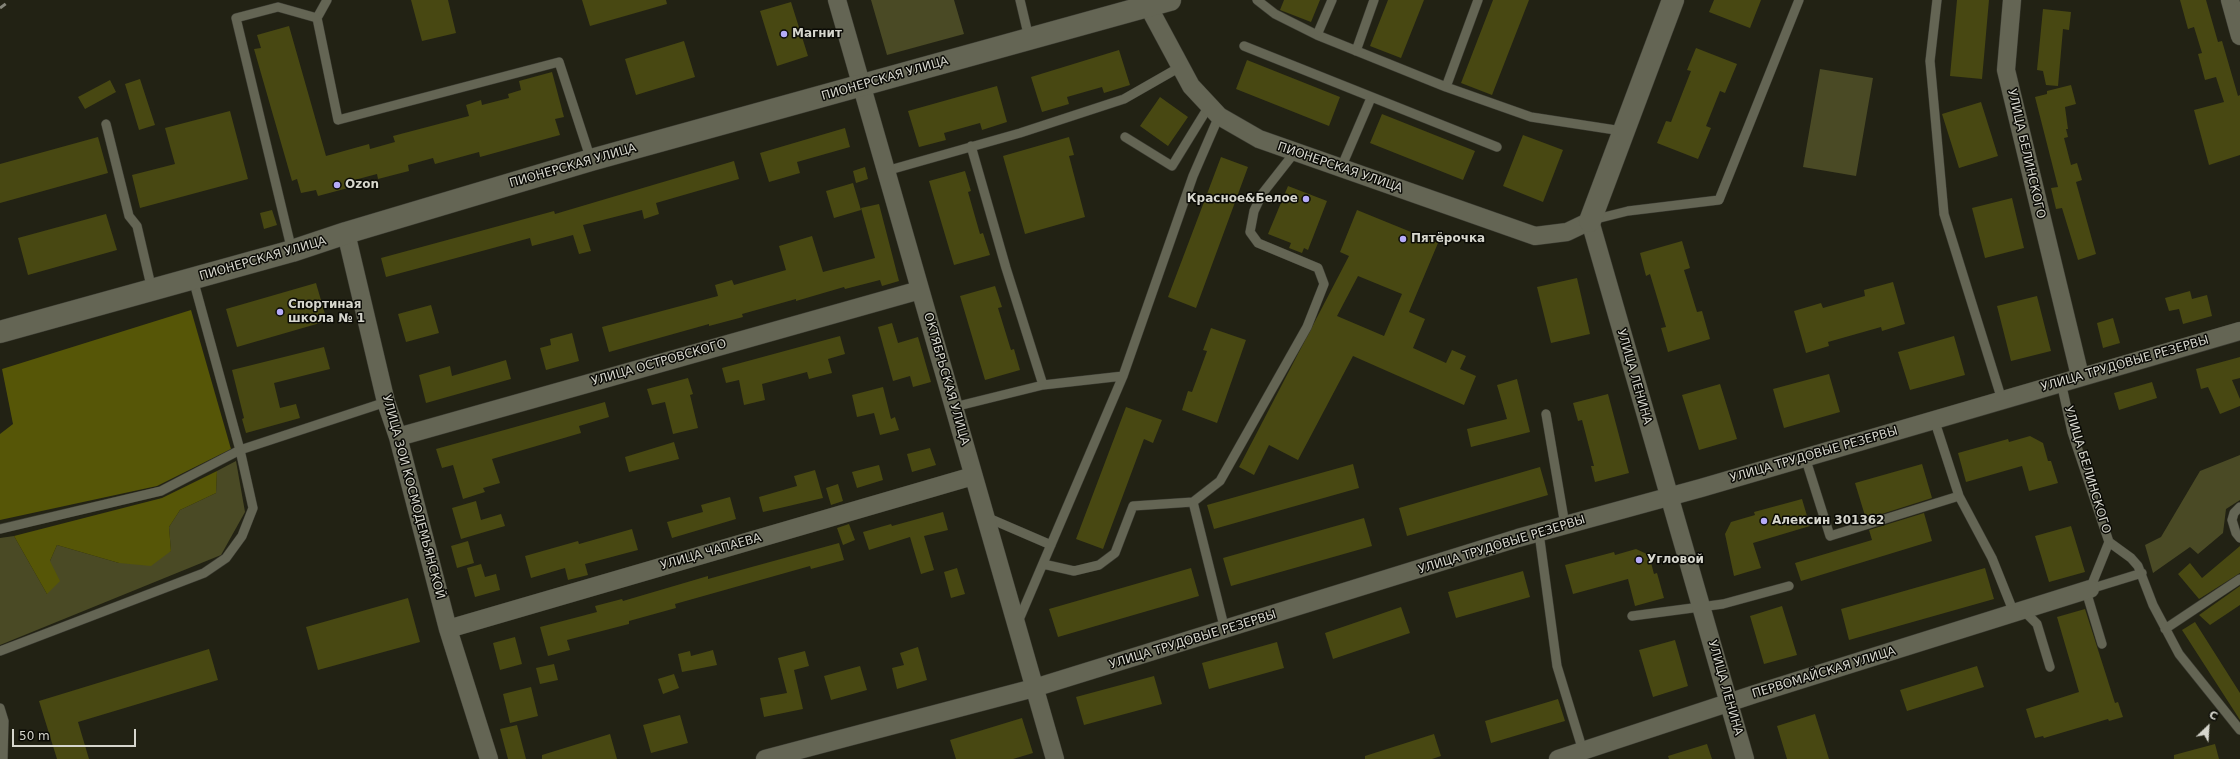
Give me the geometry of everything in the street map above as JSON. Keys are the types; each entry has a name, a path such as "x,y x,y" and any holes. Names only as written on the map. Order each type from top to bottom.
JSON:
{"street":[{"name":"ОКТЯБРЬСКАЯ УЛИЦА","path":"837,0 1055,759"},
{"name":"ПИОНЕРСКАЯ УЛИЦА","path":"0,332 292,252 346,233 591,160 1170,0"},
{"path":"1590,221 1622,131 1672,0"},
{"name":"УЛИЦА БЕЛИНСКОГО","path":"2012,0 2006,70 2080,376"},
{"path":"2230,0 2240,36"},
{"name":"ПИОНЕРСКАЯ УЛИЦА","path":"1148,6 1191,86 1214,111 1259,139 1535,236 1567,232 1590,221"},
{"name":"УЛИЦА ЛЕНИНА","path":"1590,221 1668,497 1730,703 1745,759"},
{"name":"УЛИЦА ЗОИ КОСМОДЕМЬЯНСКОЙ","path":"346,233 386,402 398,437 448,629 489,759"},
{"name":"УЛИЦА ОСТРОВСКОГО","path":"398,437 920,290"},
{"name":"УЛИЦА ТРУДОВЫЕ РЕЗЕРВЫ","path":"765,759 1034,688 1565,525 1668,497 2080,376 2240,331"},
{"name":"УЛИЦА ЧАПАЕВА","path":"448,629 973,476"},
{"name":"ПЕРВОМАЙСКАЯ УЛИЦА","path":"1558,759 2088,590"}],"lane":[{"path":"327,0 317,18 338,120 559,62 591,160"},
{"path":"1020,0 1029,38"},
{"path":"1257,0 1275,14 1317,35 1446,87 1531,117 1622,131"},
{"path":"1317,35 1332,0"},
{"path":"1356,51 1374,0"},
{"path":"1446,87 1478,0"},
{"path":"1590,221 1628,211 1719,200 1799,0"},
{"path":"1937,0 1930,61 1944,214 2002,400"},
{"path":"292,252 236,18 278,7 317,18"},
{"path":"1244,46 1371,98 1497,147"},
{"path":"886,171 1124,99 1180,67"},
{"path":"1341,168 1371,98"},
{"path":"1125,137 1172,166 1214,111"},
{"path":"1016,625 1123,376 1193,176 1214,111"},
{"path":"106,124 129,216 137,226 152,290"},
{"path":"971,146 1006,268 1043,385"},
{"path":"1042,564 1074,571 1099,565 1115,553 1133,506 1193,502 1220,481 1307,327 1324,284 1318,268 1258,243 1250,232 1254,211 1262,194 1295,152"},
{"path":"0,651 204,573 226,558 242,536 253,508 240,450 193,279"},
{"path":"954,407 1043,385 1123,376"},
{"name":"УЛИЦА БЕЛИНСКОГО","path":"2061,382 2072,432 2109,542 2131,558 2142,573 2153,605 2179,654 2240,730"},
{"path":"0,530 161,491 240,450 386,402"},
{"path":"1546,414 1565,525"},
{"path":"1934,419 1959,496 1992,558 2018,612 2037,624 2050,667"},
{"path":"1805,457 1830,536 1959,496"},
{"path":"1193,502 1225,630"},
{"path":"2240,507 2234,513 2232,520 2236,533 2240,538"},
{"path":"985,517 1051,545"},
{"path":"1539,533 1557,666 1583,751"},
{"path":"2102,644 2088,590 2109,542"},
{"path":"2088,590 2142,573"},
{"path":"2165,629 2240,579"},
{"path":"1632,616 1723,604 1789,586"},
{"path":"0,708 4,721 3,759"}],"shaded area":[{"path":"871,0 954,0 964,34 887,55"},
{"path":"1820,69 1873,78 1856,176 1803,167"},
{"path":"191,310 231,449 157,486 0,520 0,434 13,424 2,369"},
{"path":"2240,455 2240,500 2226,509 2223,533 2198,554 2190,547 2153,573 2145,545 2161,537 2200,471"},
{"path":"236,461 245,512 221,555 0,645 0,538 14,536 47,594 50,561 57,545 119,563 171,551 169,527 180,510 216,493 217,471"},
{"path":"217,471 216,493 180,510 169,527 171,551 151,566 119,563 57,545 50,561 60,581 47,594 14,536 162,498"}],"building":[{"path":"411,0 448,0 456,33 422,41"},
{"path":"582,0 666,0 667,4 590,26"},
{"path":"1284,0 1320,0 1311,22 1280,10"},
{"path":"1388,0 1424,0 1401,58 1370,46"},
{"path":"1493,0 1529,0 1492,95 1461,83"},
{"path":"1714,0 1761,0 1750,28 1709,12"},
{"path":"1957,0 1989,0 1982,79 1950,76"},
{"path":"2180,0 2206,0 2218,42 2222,41 2238,96 2240,95 2240,155 2209,165 2194,110 2224,102 2216,77 2205,80 2198,54 2202,53 2194,27 2188,29"},
{"name":"Магнит","path":"791,2 808,56 777,66 760,11"},
{"path":"2043,9 2071,12 2069,30 2063,29 2058,86 2046,85 2043,71 2037,70"},
{"path":"289,26 326,156 369,144 370,149 395,142 393,136 469,116 466,105 481,100 482,105 509,98 508,94 521,90 519,81 552,72 564,117 555,119 560,135 480,157 479,152 435,164 433,158 408,165 409,171 378,179 377,174 347,182 348,188 318,196 316,190 301,193 297,179 292,181 254,49 261,48 257,35"},
{"path":"684,41 695,77 636,95 625,59"},
{"path":"1696,48 1737,64 1725,93 1720,91 1706,126 1711,128 1698,159 1657,143 1666,121 1671,122 1691,71 1687,70"},
{"path":"1119,50 1130,85 1104,93 1102,87 1067,97 1069,104 1042,112 1031,77"},
{"path":"1247,60 1340,97 1329,126 1236,89"},
{"path":"140,79 155,125 139,130 125,84"},
{"path":"110,80 116,92 85,109 78,97"},
{"path":"2071,85 2076,104 2065,107 2068,137 2064,138 2071,165 2077,163 2082,180 2076,182 2096,254 2078,260 2062,208 2056,209 2051,188 2058,187 2035,97 2047,94 2047,91"},
{"path":"997,86 1007,122 982,130 980,123 944,133 946,140 919,147 908,111"},
{"path":"1160,97 1188,117 1168,146 1140,126"},
{"path":"1981,102 1998,156 1959,168 1942,114"},
{"path":"230,111 248,179 140,208 132,175 175,164 165,128"},
{"path":"1382,114 1475,151 1463,180 1370,143"},
{"path":"845,128 850,147 797,162 800,173 769,182 760,153"},
{"path":"1523,135 1563,150 1543,202 1503,186"},
{"path":"98,137 108,173 0,203 0,164"},
{"path":"1069,137 1074,155 1069,156 1085,217 1025,234 1003,156"},
{"path":"1221,157 1248,167 1196,308 1168,297"},
{"path":"734,161 739,179 656,203 659,214 644,219 642,210 583,225 591,251 579,254 573,235 532,246 530,238 386,277 381,258 554,211 555,214"},
{"path":"865,167 868,179 856,183 853,171"},
{"path":"965,171 971,191 968,192 980,234 983,233 990,255 954,265 929,181"},
{"path":"853,183 861,210 834,218 826,191"},
{"path":"1288,186 1327,201 1308,250 1304,248 1302,253 1289,248 1291,243 1268,234"},
{"path":"2012,198 2024,248 1985,258 1972,208"},
{"path":"879,204 899,281 882,286 880,280 845,289 844,287 796,301 796,299 742,314 743,317 709,326 709,324 609,352 602,327 718,296 715,285 732,280 734,285 786,270 779,246 812,236 823,272 875,258 861,208"},
{"path":"272,210 277,225 264,229 260,213"},
{"path":"1357,210 1438,243 1409,312 1425,319 1413,348 1446,363 1452,350 1466,356 1460,369 1476,376 1464,405 1353,356 1298,460 1269,445 1254,475 1239,467 1349,256 1340,252","holes":["1358,276 1402,294 1384,336 1337,316"]},
{"path":"106,214 117,250 28,275 18,238"},
{"path":"1682,241 1690,268 1684,270 1697,312 1702,311 1710,339 1668,352 1661,328 1666,327 1650,274 1646,276 1640,253"},
{"path":"1577,278 1590,334 1551,343 1537,287"},
{"path":"1893,282 1905,324 1882,331 1881,327 1828,342 1829,346 1806,353 1794,311 1821,303 1823,308 1865,296 1864,290"},
{"path":"316,283 327,321 237,347 226,309"},
{"path":"995,286 1002,307 998,308 1011,350 1014,349 1020,370 985,380 960,296"},
{"path":"2190,291 2192,299 2207,295 2212,316 2183,324 2179,309 2169,311 2165,298"},
{"path":"2037,296 2051,351 2011,361 1997,306"},
{"path":"431,305 439,333 406,342 398,314"},
{"path":"2113,318 2120,343 2103,348 2097,323"},
{"path":"892,323 898,343 918,337 931,382 913,387 910,376 893,381 878,327"},
{"path":"1211,328 1246,340 1217,423 1182,410 1188,391 1192,392 1207,351 1203,350"},
{"path":"572,333 579,361 546,370 540,348 551,345 550,339"},
{"path":"840,336 845,354 828,359 832,373 809,379 807,372 762,384 765,400 744,405 739,380 726,383 722,368"},
{"path":"1954,336 1965,375 1910,390 1898,352"},
{"path":"324,347 330,369 274,383 280,408 296,404 300,418 246,433 242,419 244,418 232,370"},
{"path":"2240,357 2240,378 2232,380 2240,399 2240,406 2220,414 2208,387 2201,389 2196,369"},
{"path":"506,360 511,379 426,403 419,375 450,366 452,376"},
{"path":"1829,374 1840,412 1784,428 1773,389"},
{"path":"688,378 693,394 690,395 698,428 673,434 665,402 652,405 647,389"},
{"path":"1517,379 1530,432 1471,447 1467,429 1507,419 1497,385"},
{"path":"2152,382 2157,398 2119,410 2114,393"},
{"path":"1720,384 1737,439 1699,450 1682,395"},
{"path":"883,387 891,419 895,417 899,430 880,435 874,413 857,417 852,395"},
{"path":"1608,394 1629,473 1595,482 1591,466 1594,466 1582,420 1578,421 1573,403"},
{"path":"605,402 609,417 579,426 581,433 492,459 500,483 483,488 485,492 463,499 453,465 442,468 436,449"},
{"path":"1126,407 1162,420 1153,443 1144,439 1103,549 1076,539"},
{"path":"2030,436 2043,443 2048,461 2051,461 2058,483 2029,491 2022,466 1966,482 1958,453 2008,439 2009,442"},
{"path":"674,442 679,459 629,472 625,457"},
{"path":"930,448 936,465 912,472 907,454"},
{"path":"1353,464 1359,488 1214,529 1207,505"},
{"path":"1922,464 1932,498 1866,519 1855,483"},
{"path":"879,465 883,480 857,488 852,472"},
{"path":"1540,467 1548,495 1407,536 1399,508"},
{"path":"815,470 823,498 763,512 759,497 797,486 794,476"},
{"path":"838,484 843,501 831,505 826,488"},
{"path":"730,497 736,519 672,538 667,522 703,512 701,505"},
{"path":"1802,499 1810,526 1753,543 1761,568 1734,576 1725,534 1731,522 1755,515 1754,512"},
{"path":"476,501 481,520 501,514 505,526 461,539 452,508"},
{"path":"943,512 948,530 924,536 934,570 921,574 910,537 869,550 863,532 891,524 892,526"},
{"path":"1924,513 1932,541 1801,581 1795,563 1872,540 1869,530"},
{"path":"1364,518 1372,546 1231,586 1223,558"},
{"path":"849,524 855,540 843,545 837,528"},
{"path":"2071,526 2085,572 2049,582 2035,536"},
{"path":"632,529 638,550 585,564 588,575 568,580 565,568 531,578 525,556 578,541 579,544"},
{"path":"468,541 474,563 457,568 451,546"},
{"path":"839,543 844,560 811,569 810,566 675,604 676,608 629,621 629,624 567,640 570,650 548,656 540,627 597,612 595,606 622,599 623,601 708,576 708,579"},
{"path":"2240,546 2240,573 2199,599 2178,574 2190,563 2202,578"},
{"path":"1636,549 1649,555 1654,574 1657,573 1664,598 1635,606 1628,579 1573,594 1565,565 1614,552 1615,555"},
{"path":"481,564 485,577 496,574 500,590 475,597 467,568"},
{"path":"957,568 965,594 951,598 944,572"},
{"path":"1191,568 1199,596 1058,637 1049,609"},
{"path":"1985,568 1994,599 1849,640 1841,609"},
{"path":"1523,571 1530,597 1456,618 1448,592"},
{"path":"2240,586 2240,605 2210,625 2199,615"},
{"path":"408,598 420,642 318,670 306,627"},
{"path":"1782,606 1797,655 1764,664 1750,616"},
{"path":"1401,607 1410,633 1333,659 1325,633"},
{"path":"2085,609 2115,703 2118,702 2123,717 2109,721 2108,719 2044,738 2043,736 2035,738 2026,709 2079,692 2057,617"},
{"path":"2195,622 2240,693 2240,720 2182,630"},
{"path":"515,637 522,664 500,670 493,643"},
{"path":"1675,640 1688,686 1653,697 1639,650"},
{"path":"1277,642 1284,668 1209,689 1202,663"},
{"path":"918,647 927,680 897,689 892,668 904,665 900,653"},
{"path":"209,649 218,680 78,722 89,759 57,759 39,701"},
{"path":"713,650 717,665 682,672 678,654 690,651 691,656"},
{"path":"805,651 809,666 794,670 803,709 764,717 760,698 787,693 778,658"},
{"path":"554,664 558,680 540,684 536,668"},
{"path":"860,666 867,690 831,700 824,676"},
{"path":"1977,666 1984,687 1907,711 1900,690"},
{"path":"674,674 679,688 663,694 658,679"},
{"path":"1154,676 1162,704 1084,725 1076,697"},
{"path":"531,687 538,716 510,723 503,694"},
{"path":"1558,699 1565,721 1491,743 1485,721"},
{"path":"1815,714 1829,759 1787,759 1777,726"},
{"path":"680,715 688,743 651,753 643,725"},
{"path":"1022,718 1033,753 1013,759 956,759 950,740"},
{"path":"517,725 526,759 508,759 500,729"},
{"path":"610,734 617,759 542,759 542,755"},
{"path":"1434,734 1441,756 1432,759 1365,759 1365,756"},
{"path":"1707,744 1712,759 1669,759 1668,756"},
{"path":"2215,744 2219,759 2174,759 2174,755"}],"railway":[{"path":"0,8 11,0"}],"place":[{"name":"Магнит","path":"784,34"},
{"name":"Ozon","path":"337,185"},
{"name":"Красное&Белое","path":"1306,199"},
{"name":"Пятёрочка","path":"1403,239"},
{"name":"Спортиная школа № 1","path":"280,312"},
{"name":"Алексин 301362","path":"1764,521"},
{"name":"Угловой","path":"1639,560"}]}
